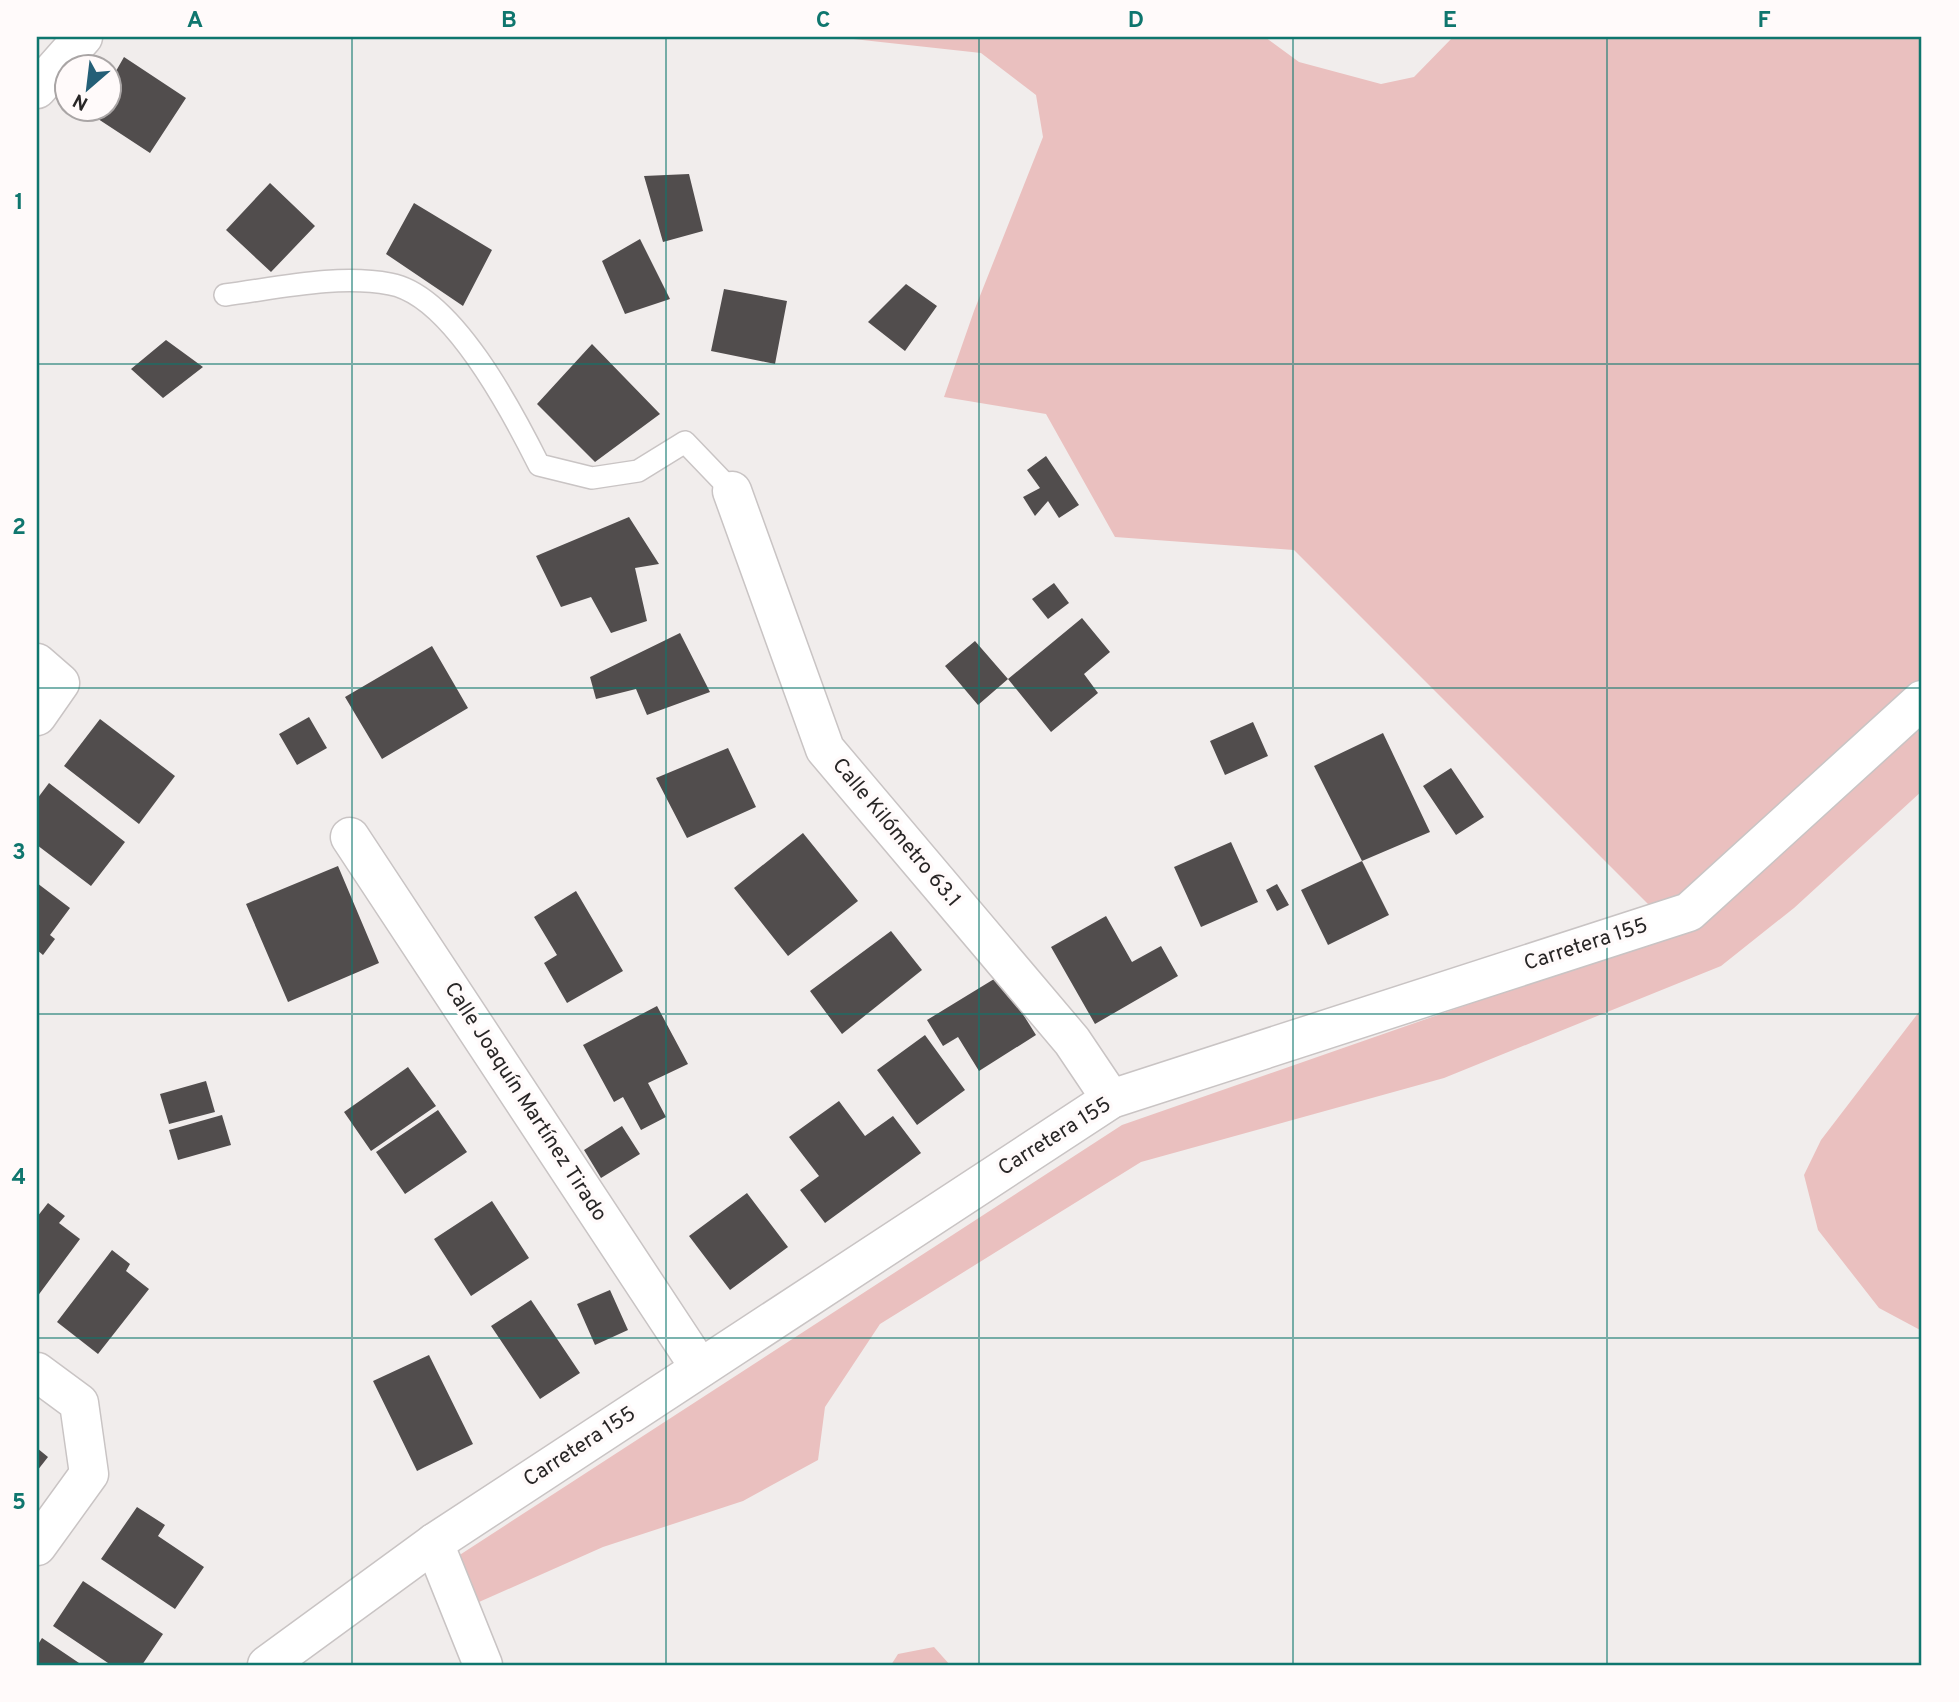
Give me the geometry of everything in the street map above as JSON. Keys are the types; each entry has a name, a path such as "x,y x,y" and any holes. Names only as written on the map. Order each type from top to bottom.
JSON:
{"street":[{"path":"37,89 83,37"},
{"name":"Calle Kilómetro 63.1","path":"732,491 825,748 1072,1041 1111,1099"},
{"path":"37,663 60,683 37,716"},
{"name":"Carretera 155","path":"267,1665 434,1543 1111,1099 1689,912 1922,700"},
{"name":"Calle Joaquín Martínez Tirado","path":"350,837 700,1368"},
{"path":"37,1372 79,1404 89,1474 37,1546"},
{"path":"434,1543 483,1665"}],"lane":[{"path":"225,295 344,280 392,284 424,299 461,335 522,431 539,465 592,478 638,471 685,442 732,491"}],"shaded area":[{"path":"835,37 1265,37 1299,62 1381,84 1414,77 1453,37 1922,37 1922,791 1794,908 1721,966 1444,1078 1141,1162 880,1324 825,1407 818,1460 743,1501 603,1547 479,1602 455,1558 1122,1125 1676,932 1294,550 1115,537 1046,414 944,397 974,311 1043,137 1036,95 981,53"},
{"path":"1922,1008 1922,1331 1879,1308 1818,1230 1804,1175 1821,1140"},
{"path":"934,1647 950,1665 891,1665 898,1654"}],"building":[{"path":"124,57 186,98 150,153 103,122 122,122"},
{"path":"689,174 703,231 663,242 644,176"},
{"path":"270,183 315,226 271,272 226,230"},
{"path":"414,203 492,250 463,306 386,254"},
{"path":"640,239 670,299 625,314 602,261"},
{"path":"906,284 937,306 905,351 868,322"},
{"path":"724,289 787,301 775,364 711,351"},
{"path":"166,340 203,367 163,398 131,369"},
{"path":"592,344 660,414 595,462 537,404"},
{"path":"1046,456 1079,505 1059,518 1048,501 1035,516 1023,497 1040,488 1027,470"},
{"path":"629,517 659,564 635,568 647,621 611,633 591,597 561,607 536,556"},
{"path":"1054,583 1069,603 1048,619 1032,599"},
{"path":"1082,618 1110,652 1084,674 1098,693 1051,732 1008,679"},
{"path":"680,633 710,692 647,715 636,689 596,699 590,677"},
{"path":"975,641 1008,679 978,705 945,666"},
{"path":"432,646 468,708 382,759 345,697"},
{"path":"309,717 327,748 297,765 279,734"},
{"path":"100,719 175,776 139,824 64,766"},
{"path":"1253,722 1268,756 1225,775 1210,741"},
{"path":"1383,733 1430,832 1362,861 1314,766"},
{"path":"728,748 756,807 687,838 656,778"},
{"path":"1451,768 1484,817 1456,835 1423,786"},
{"path":"49,783 125,842 91,886 37,845 37,799"},
{"path":"803,833 858,901 788,956 734,888"},
{"path":"1231,842 1258,902 1201,927 1174,867"},
{"path":"1362,861 1389,915 1328,945 1301,890"},
{"path":"338,866 379,963 288,1002 246,904"},
{"path":"37,883 70,908 50,935 55,939 43,955 37,950"},
{"path":"1277,884 1289,905 1277,911 1266,890"},
{"path":"576,891 623,971 567,1003 544,963 557,955 534,917"},
{"path":"1106,916 1132,962 1161,946 1178,976 1095,1024 1051,947"},
{"path":"891,931 922,970 842,1034 810,991"},
{"path":"999,976 1036,1035 979,1071 958,1037 943,1046 927,1020"},
{"path":"657,1006 688,1064 648,1083 666,1117 641,1130 623,1097 614,1102 583,1045"},
{"path":"925,1035 965,1090 917,1125 877,1070"},
{"path":"408,1067 436,1106 371,1151 344,1112"},
{"path":"206,1081 215,1112 169,1124 160,1094"},
{"path":"839,1101 865,1136 893,1116 921,1153 825,1223 800,1190 819,1176 789,1137"},
{"path":"438,1110 467,1152 405,1194 376,1152"},
{"path":"222,1115 231,1145 178,1160 169,1130"},
{"path":"622,1126 640,1154 601,1178 584,1150"},
{"path":"747,1193 788,1247 730,1290 689,1236"},
{"path":"492,1201 529,1258 471,1296 434,1239"},
{"path":"48,1203 65,1216 59,1223 80,1239 37,1297 37,1217"},
{"path":"112,1250 130,1264 126,1271 149,1289 98,1354 57,1322"},
{"path":"610,1290 628,1330 595,1345 577,1304"},
{"path":"531,1300 580,1373 540,1399 491,1326"},
{"path":"429,1355 473,1444 417,1471 373,1381"},
{"path":"37,1448 48,1457 37,1471"},
{"path":"137,1507 165,1525 158,1536 204,1567 175,1609 101,1559"},
{"path":"83,1581 163,1634 142,1665 111,1665 53,1626"},
{"path":"42,1638 82,1665 37,1665 37,1646"}]}
